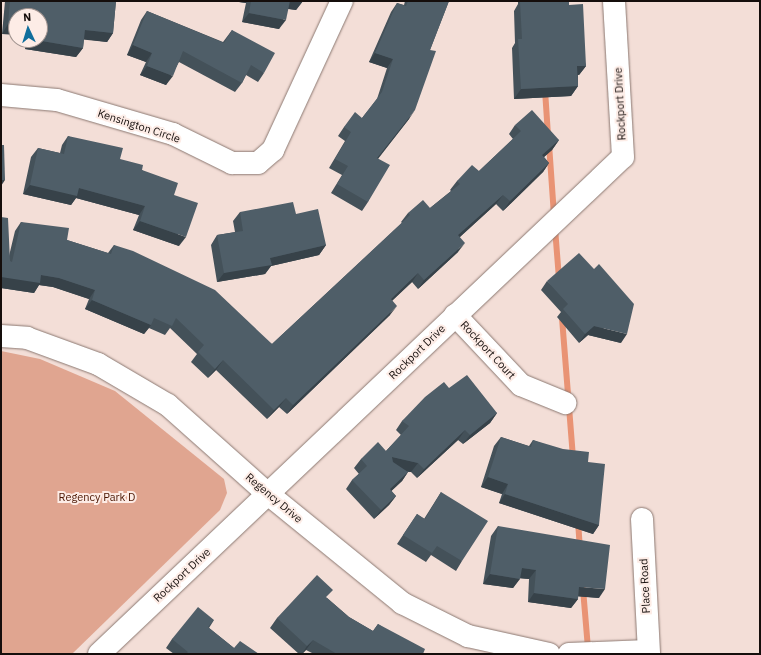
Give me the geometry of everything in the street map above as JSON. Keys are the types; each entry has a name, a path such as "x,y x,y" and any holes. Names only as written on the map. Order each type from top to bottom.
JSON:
{"street":[{"name":"Kensington Circle","path":"1,95 57,100 173,134 232,163 258,163 273,150 342,1"},
{"name":"Rockport Drive","path":"99,654 622,157 614,1"},
{"name":"Rockport Court","path":"455,315 521,384 565,403"},
{"name":"Regency Drive","path":"1,336 27,338 98,364 168,406 268,494 402,603 468,636 550,654"},
{"name":"Place Road","path":"642,519 648,652"},
{"path":"569,654 648,652"}],"green space":[{"name":"Regency Park D","path":"1,351 40,359 115,391 224,479 227,493 220,510 72,654 1,654"}],"building":[{"path":"10,1 116,1 113,33 85,30 83,48 48,42 48,8 9,8"},
{"path":"251,1 290,1 286,20 249,13"},
{"path":"408,1 449,1 430,50 436,51 415,110 377,158 390,165 368,202 337,184 348,166 335,159 351,132 344,127 355,112 362,118 382,92 393,59 375,53 397,3 406,6"},
{"path":"569,1 569,5 583,4 586,66 577,66 578,86 521,89 518,39 522,39 520,2"},
{"path":"147,11 224,43 232,30 275,53 264,73 251,65 242,83 183,51 173,76 147,66 152,53 133,45"},
{"path":"532,110 559,140 542,155 549,163 510,201 503,195 458,235 465,243 424,280 418,273 391,299 397,306 293,405 286,398 274,410 223,360 215,369 198,352 204,345 176,318 172,326 154,318 151,325 92,300 95,290 59,278 41,275 40,283 1,277 1,217 8,218 10,261 12,262 21,222 69,228 67,240 111,254 114,245 133,251 215,290 272,344 410,215 408,213 423,200 430,208 460,184 457,181 472,165 479,171 521,131 515,125"},
{"path":"68,136 123,148 120,159 143,165 142,170 178,183 174,195 198,203 186,237 140,221 145,206 79,188 77,196 30,185 38,148 64,154"},
{"path":"1,145 4,145 5,180 1,180"},
{"path":"293,202 296,214 318,209 326,245 270,258 272,265 224,273 217,235 243,231 240,212"},
{"path":"579,253 594,269 599,264 634,304 627,334 594,326 585,334 563,309 568,304 547,281"},
{"path":"467,375 497,413 470,435 465,430 424,469 418,463 392,457 393,462 408,472 390,489 396,496 381,510 352,480 367,466 361,459 378,442 386,451 409,426 402,421 425,397 444,382 449,388"},
{"path":"501,437 531,447 533,440 563,449 589,452 588,462 605,464 599,525 505,494 508,484 488,477"},
{"path":"441,492 488,521 462,561 437,546 432,553 403,535 417,514 425,519"},
{"path":"498,526 610,545 605,589 579,587 578,599 534,593 536,570 522,568 520,579 490,574"},
{"path":"317,575 333,590 326,597 349,617 373,631 378,624 425,649 423,654 337,654 313,640 307,646 277,618"},
{"path":"198,607 214,620 208,627 234,648 240,641 259,654 186,654 188,652 172,639"}],"waterway":[{"path":"545,90 548,135"},
{"path":"549,144 554,215"},
{"path":"555,228 559,279"},
{"path":"562,318 573,458"},
{"path":"578,521 580,548"},
{"path":"583,589 588,649"}]}
